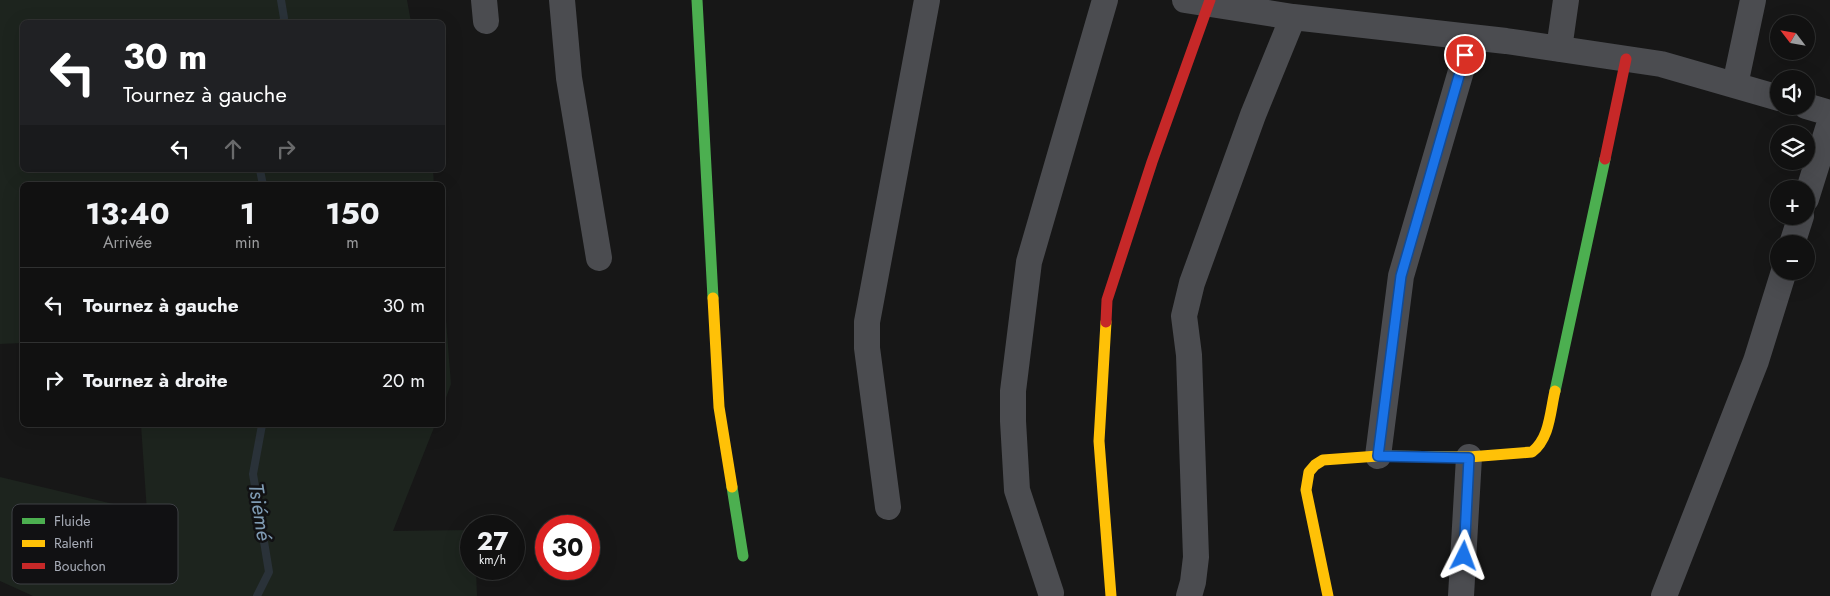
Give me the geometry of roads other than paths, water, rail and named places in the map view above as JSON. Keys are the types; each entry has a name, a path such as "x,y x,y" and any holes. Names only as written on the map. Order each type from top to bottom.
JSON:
{"street":[{"path":"562,0 569,78 598,258"},
{"path":"697,0 719,407 743,556"},
{"path":"888,507 867,348 867,322 927,0"},
{"path":"1051,593 1017,490 1012,421 1012,391 1029,262 1105,0"},
{"path":"1559,49 1566,0"},
{"path":"1735,85 1753,0"},
{"path":"1111,596 1099,441 1107,300 1202,1 1293,16 1471,37 1661,64 1770,95"},
{"path":"1188,596 1193,582 1196,557 1189,355 1184,316 1192,283 1249,125 1293,16"},
{"path":"1378,456 1401,276 1471,37"},
{"path":"1328,596 1306,490 1309,472 1315,465 1323,460 1378,456 1469,458 1532,452 1540,446 1545,438 1626,59"},
{"path":"1815,109 1830,113"},
{"path":"1812,180 1830,122"},
{"path":"1664,596 1756,361 1781,280"},
{"path":"1461,596 1469,458"}],"waterway":[{"name":"Tsiémé","path":"281,0 284,20"},
{"name":"Tsiémé","path":"260,172 262,182"},
{"name":"Tsiémé","path":"257,596 269,572 253,474 262,427"}]}
